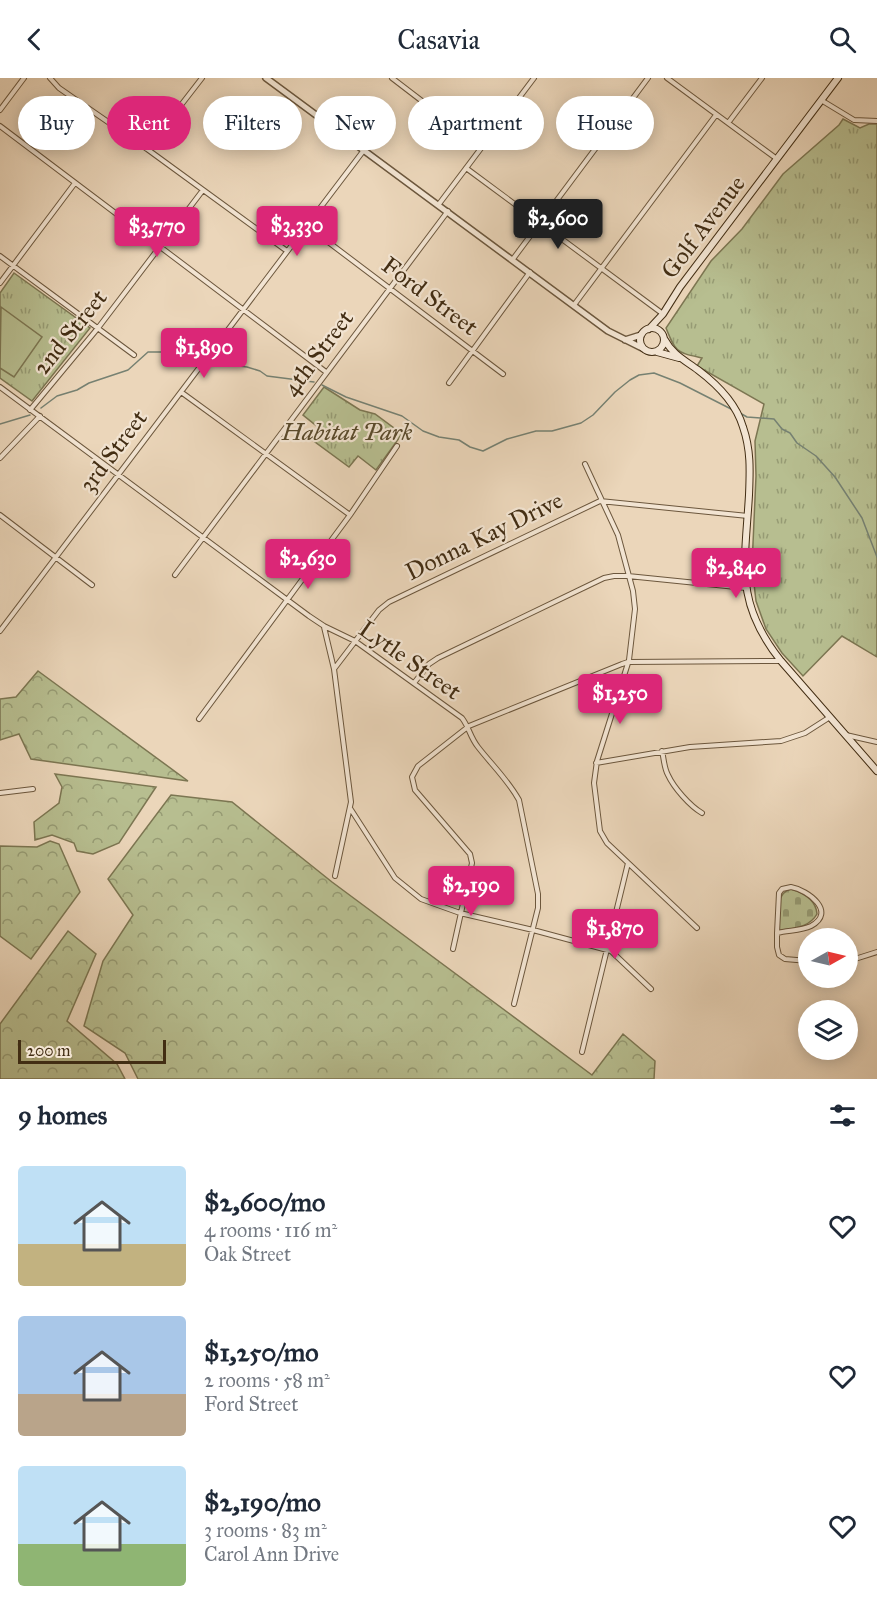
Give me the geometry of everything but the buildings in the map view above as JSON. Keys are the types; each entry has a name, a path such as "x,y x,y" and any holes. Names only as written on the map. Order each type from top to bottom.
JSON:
{"main road":[{"name":"Golf Avenue","path":"649,328 663,314 680,287 821,100 834,79"},
{"name":"Golf Avenue","path":"662,332 663,314"},
{"path":"680,358 644,350 640,343 641,335 649,328 662,332 668,346 725,394 740,417 748,442 750,458 746,588 756,623 781,661 877,771"},
{"path":"656,352 663,347 665,340"}],"street":[{"path":"0,110 24,78"},
{"path":"50,78 59,88 107,121"},
{"path":"188,96 202,78"},
{"path":"266,78 314,113"},
{"path":"392,78 415,96"},
{"path":"520,96 534,78"},
{"path":"513,259 648,78"},
{"path":"667,78 777,159"},
{"path":"728,123 762,78"},
{"path":"821,100 854,120 877,121"},
{"path":"574,305 716,115"},
{"path":"0,126 326,372"},
{"path":"148,150 287,251"},
{"path":"364,150 608,331 644,350"},
{"name":"3rd Street","path":"0,631 364,150"},
{"path":"439,204 480,150"},
{"path":"466,168 663,314"},
{"path":"0,284 75,183"},
{"name":"2nd Street","path":"30,410 98,328 203,190"},
{"name":"4th Street","path":"175,575 448,211"},
{"name":"Ford Street","path":"307,226 503,374"},
{"path":"0,256 134,355"},
{"path":"448,383 530,272"},
{"path":"623,340 641,335"},
{"name":"Lytle Street","path":"0,387 287,600 324,626 355,641 462,718 477,746 519,800 538,894 538,908 514,1004"},
{"path":"181,392 350,515"},
{"path":"0,458 40,416"},
{"path":"199,719 350,515 397,446"},
{"path":"585,464 618,535 633,591 636,615 628,662 596,763 594,796 600,831 602,837 697,928"},
{"path":"602,501 748,516"},
{"name":"Donna Kay Drive","path":"334,669 379,610 388,602 602,501"},
{"path":"0,515 92,585"},
{"path":"414,683 429,664 438,658 604,578 628,576 746,588"},
{"path":"324,626 334,669 351,802 335,876"},
{"path":"453,949 472,863 470,854 415,790 412,777 418,766 467,728 628,662 781,661"},
{"path":"596,763 690,747 781,741 806,733 830,717"},
{"path":"846,735 877,742"},
{"path":"662,751 670,779 702,813"},
{"path":"0,793 33,789"},
{"path":"350,807 395,878 421,899 460,913 607,949 618,956 651,988"},
{"path":"582,1052 628,863"},
{"path":"777,933 805,928 816,922 820,909 816,899 797,888 782,889 778,902 777,933 777,947 779,955 798,960"},
{"path":"858,958 877,952"}],"green space":[{"path":"843,119 860,128 869,124 877,124 877,657 842,636 803,676 782,653 766,629 756,601 752,566 756,476 755,441 764,404 697,366 702,358 678,350 666,328 711,261 742,229 783,174"},
{"path":"14,273 90,328 32,401 0,378 0,293"},
{"path":"1,307 42,337 14,377 0,368"},
{"name":"Habitat Park","path":"324,387 360,410 375,414 402,434 376,470 358,456 349,467 311,439 319,428 303,415"},
{"path":"38,671 188,781 31,759 19,734 0,740 0,699 16,697"},
{"path":"55,774 156,787 119,843 93,854 77,851 74,843 52,835 35,840 34,822 59,803 62,787"},
{"path":"171,795 232,802 332,882 592,1075 623,1034 655,1061 654,1079 138,1079 125,1053 84,1026 103,961 133,915 108,879"},
{"path":"50,841 59,844 80,892 31,959 0,936 0,846 37,847"},
{"path":"791,889 808,898 817,914 805,925 779,931 780,900 786,891"},
{"path":"68,931 96,954 67,1021 117,1064 125,1079 0,1079 0,1024"}],"waterway":[{"path":"41,408 57,396 128,370 148,352 163,352 174,361 198,364"},
{"path":"208,362 247,367 267,376 314,382"},
{"path":"322,385 346,397 402,416 423,431 439,437 459,440 483,451 507,439 581,423 593,415 615,392 639,375 654,373 680,383 733,410"},
{"path":"740,413 747,417 774,419 782,429 790,433 797,443 816,456 835,477 862,518 877,557"},
{"path":"0,424 30,415"}]}
